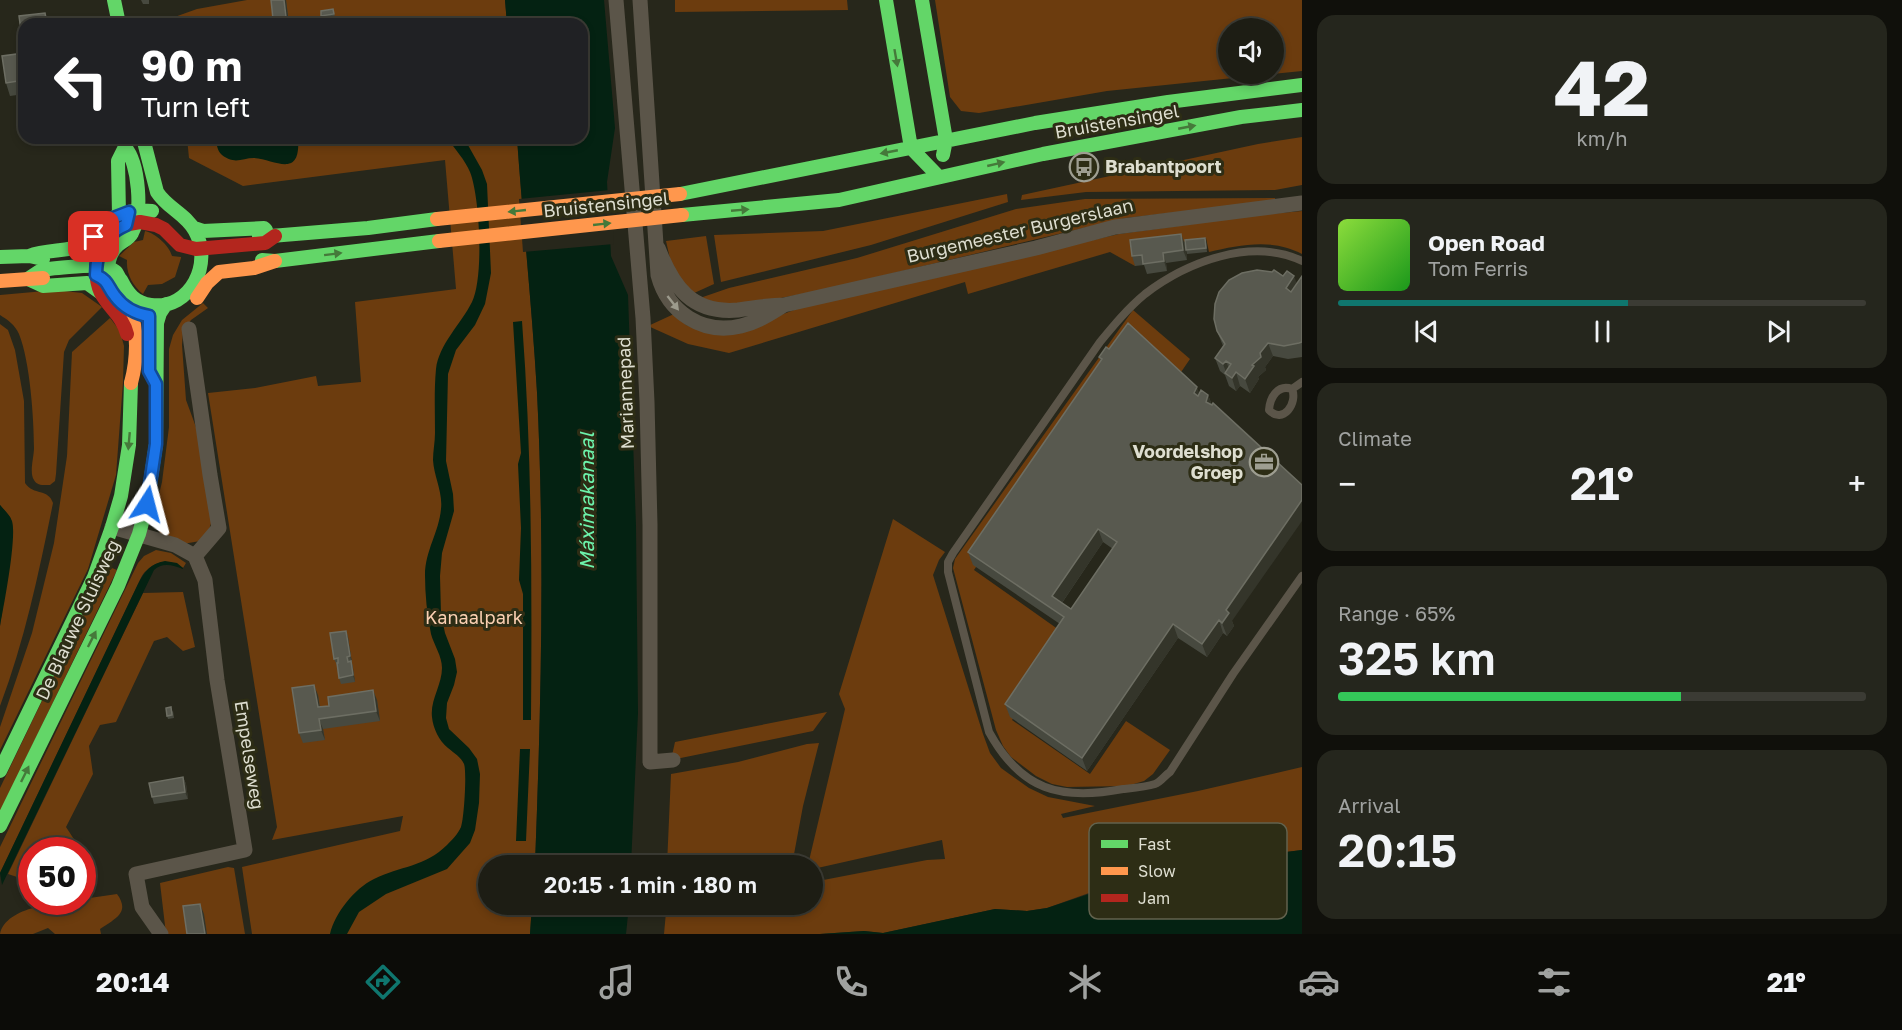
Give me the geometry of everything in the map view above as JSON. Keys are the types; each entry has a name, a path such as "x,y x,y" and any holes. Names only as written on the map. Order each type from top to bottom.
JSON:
{"main road":[{"path":"103,0 106,18"},
{"path":"114,0 118,18"},
{"path":"886,0 911,148 939,177"},
{"path":"922,0 946,140 939,177"},
{"name":"Bruistensingel","path":"194,240 265,243 275,236 680,194 946,140 1099,113 1245,91 1302,85"},
{"name":"Bruistensingel","path":"200,271 215,264 254,260 275,261 439,241 839,200 1043,154 1241,117 1302,110"},
{"path":"123,144 118,161 120,208 130,217 164,229 180,245 194,240"},
{"path":"102,277 114,249 132,235 130,217 134,159 125,144"},
{"path":"144,144 158,193 181,213 202,263 195,283 188,292 160,311 137,313 115,296 102,277 98,240 106,222 156,212"},
{"path":"146,153 146,186 156,212 177,224 194,240"},
{"name":"Bruistensingel","path":"194,240 203,231 264,228 275,236"},
{"path":"0,257 29,256 41,250 80,246 98,240"},
{"path":"160,311 157,294 174,287 183,279 189,266 194,240"},
{"name":"Bruistensingel","path":"160,311 191,304 213,276 219,272 254,268 275,261"},
{"path":"28,279 40,271 102,277"},
{"path":"0,281 28,279 43,286 87,283 116,272 123,288 132,298 160,311"},
{"name":"De Blauwe Sluisweg","path":"102,277 125,323 127,367 131,383"},
{"name":"De Blauwe Sluisweg","path":"0,771 94,577 121,496 129,445 131,383 135,368 134,320 129,309"},
{"name":"De Blauwe Sluisweg","path":"156,384 164,371 166,330 160,311"},
{"name":"De Blauwe Sluisweg","path":"0,826 118,586 139,534 147,504 156,444 156,384 149,371 160,311"}],"street":[{"name":"Mariannepad","path":"616,0 647,402 650,525 650,762 673,760"},
{"name":"Burgemeester Burgerslaan","path":"640,0 658,275 663,290 676,308 692,321 711,327 731,328 767,316 784,305 1036,248 1115,227 1302,203"},
{"path":"112,527 175,545 195,556 219,528 189,329"},
{"name":"Empelseweg","path":"161,934 142,907 136,874 245,850 217,680 205,580 195,556"}],"lane":[{"path":"1302,261 1270,252 1236,252 1198,264 1145,294 1120,317 1100,342 948,562 948,572 989,732 1000,752 1024,775 1044,787 1080,794 1109,792 1157,783 1170,772 1233,674 1302,576"},
{"path":"1292,389 1302,382"}],"green space":[{"path":"247,0 505,0 506,18 172,18 197,9"},
{"path":"675,0 847,0 848,10 675,12"},
{"path":"935,0 1302,0 1302,71 1284,73 1284,18 1218,18 1218,80 1107,91 979,113 961,111 950,97"},
{"path":"1302,137 1302,185 1275,190 1086,192 1021,200 1022,195 1258,144"},
{"name":"Kanaalpark","path":"188,144 517,144 535,360 541,510 541,629 535,855 478,855 478,915 531,915 530,934 252,934 242,867 400,831 403,816 272,840 277,827 208,393 255,388 316,376 318,386 361,382 355,302 456,289 445,160 243,186 189,158"},
{"path":"1007,194 1008,202 871,245 721,282 714,235 823,231"},
{"path":"1275,198 1275,201 1126,218 818,291 733,307 700,298 729,288 857,258 1016,209 1085,199"},
{"path":"1302,211 1302,254 1268,244 1244,245 1209,252 1206,238 1134,250 1135,266 1110,252 968,294 965,282 729,353 688,344 648,326 674,314 686,325 697,329 751,326 802,307 1119,234"},
{"path":"145,231 161,240 172,256 181,258 175,277 162,284 148,285 143,294 131,279 127,260 119,256 134,242 143,240"},
{"path":"706,236 714,284 692,294 673,272 666,241"},
{"path":"56,290 82,293 102,307 69,340 64,352 55,481 50,485 43,485 35,482 32,473 34,448 31,390 23,345 11,323 0,315 0,295"},
{"path":"203,303 208,308 191,320 183,331 182,345 186,400 200,438 212,520 209,530 200,541 183,544 168,539 160,533 154,514 162,482 169,427 169,349 173,335 182,320"},
{"path":"1133,310 1190,359 1177,378 1131,335 974,570 1069,637 1012,720 1090,774 1126,721 1170,750 1153,774 1144,781 1127,786 1067,787 1052,784 1036,776 1011,757 1003,746 996,730 953,568 955,559"},
{"path":"110,318 120,331 124,346 116,475 88,569 0,750 0,727 32,633 54,543 67,456 72,352"},
{"path":"0,324 8,330 15,350 24,401 25,483 32,490 48,495 53,503 24,631 0,706 0,626 12,540 12,523 0,505"},
{"path":"893,519 945,552 933,575 983,734 990,753 1001,768 1029,788 1048,797 1095,806 1061,814 1063,818 1302,767 1302,850 1287,852 1287,823 1089,823 1089,893 1047,908 1027,911 995,909 883,933 864,931 820,934 664,934 666,915 823,915 823,880 927,860 945,859 942,840 823,867 823,855 810,855 845,709 839,694"},
{"path":"156,550 171,553 186,563 183,568 174,563 159,563 150,567 142,575 0,873 0,847 138,563 144,556"},
{"path":"107,566 117,570 0,812 0,788"},
{"path":"183,592 195,647 183,651 167,637 154,641 116,722 100,725 89,746 93,774 66,827 73,837 26,837 143,593"},
{"path":"827,712 813,731 671,760 675,742"},
{"path":"819,743 803,806 794,855 667,855 671,774 738,762"},
{"path":"18,853 18,877 8,874"},
{"path":"228,867 234,868 245,934 166,934 160,883"},
{"path":"117,894 122,906 119,915 100,929 101,934 55,934 48,928 33,934 0,934 4,925 18,914 96,915 96,897"}],"water":[{"name":"Máximakanaal","path":"505,0 604,0 615,128 607,182 611,256 628,295 636,526 638,713 631,855 535,855 541,629 541,510 535,360 517,144 588,144 588,18 506,18"},
{"path":"217,144 298,144 295,159 285,164 254,158 231,160 218,149"},
{"path":"451,144 467,144 487,184 491,273 485,304 475,325 456,350 448,374 446,461 454,511 442,553 440,576 441,614 457,672 447,703 446,718 449,729 477,759 480,774 475,830 470,843 447,869 386,894 359,912 347,934 330,934 341,910 359,889 374,879 430,858 447,845 457,834 462,823 464,764 442,742 433,721 433,705 442,668 441,659 431,634 425,582 427,558 441,509 441,497 433,460 436,369 441,351 472,302 478,275 479,237 476,199 470,172"},
{"path":"522,321 530,471 531,720 523,720 523,594 519,580 521,528 518,464 521,453 513,322"},
{"path":"0,505 12,521 13,541 0,626"},
{"path":"165,561 177,563 183,569 164,565 154,570 25,837 18,837 18,852 2,885 0,873 138,584 148,569"},
{"path":"520,749 530,749 526,841 516,841"},
{"path":"1302,850 1302,934 820,934 864,931 883,933 995,909 1027,911 1047,908 1089,894 1089,919 1287,919 1287,852"},
{"path":"531,915 628,915 626,934 530,934"}],"pier":[{"path":"610,190 614,244 523,252 519,199"}],"building":[{"path":"271,0 284,0 286,17 273,18"},
{"path":"333,9 334,14 321,16 321,11"},
{"path":"45,13 46,18 19,18 19,16"},
{"path":"18,54 18,81 6,83 2,56"},
{"path":"1181,234 1183,250 1163,253 1164,261 1143,264 1142,255 1132,256 1130,240"},
{"path":"1205,238 1206,248 1186,250 1185,240"},
{"path":"1257,270 1272,272 1274,270 1283,276 1287,271 1294,276 1286,288 1291,292 1302,276 1302,342 1284,346 1268,343 1245,379 1236,372 1232,378 1225,373 1231,364 1226,361 1223,364 1215,358 1225,344 1217,331 1214,319 1215,304 1219,292 1229,280 1242,273"},
{"path":"1128,323 1197,387 1194,393 1198,396 1201,390 1208,395 1206,402 1212,405 1213,403 1302,485 1302,500 1226,610 1229,613 1222,623 1219,620 1202,644 1173,624 1082,758 1005,704 1064,617 968,552 1102,359 1099,357 1106,347 1109,349","holes":["1098,529 1117,542 1071,609 1052,596"]},
{"path":"346,631 350,656 347,657 348,662 351,661 353,675 339,678 338,658 334,659 330,633"},
{"path":"314,685 318,707 329,706 328,697 373,690 376,711 319,719 321,730 299,733 292,688"},
{"path":"171,707 172,715 167,716 166,708"},
{"path":"183,777 185,792 152,797 149,783"},
{"path":"200,904 205,934 187,934 183,906"}],"traffic: fast":[{"path":"114,0 118,18"},
{"path":"886,0 911,148 939,177"},
{"path":"922,0 946,140 943,155"},
{"path":"680,194 1035,123 1168,102 1302,85"},
{"path":"682,215 839,200 1043,154 1241,117 1302,110"},
{"path":"28,279 44,270 101,266 116,272 129,294 145,304 165,305 177,300 187,292 195,282 200,270 200,244 191,225 157,192 145,144"},
{"path":"119,215 118,161 125,147"},
{"path":"108,280 110,257 118,245 131,235 138,214 138,189 134,165 125,147"},
{"path":"29,256 84,245 112,219 131,212 152,211"},
{"path":"259,237 368,228 437,219"},
{"path":"194,228 203,231 264,228 266,230"},
{"path":"262,260 275,261 439,241"},
{"path":"0,257 29,256 43,259"},
{"path":"30,280 43,286 87,283 101,293"},
{"path":"0,826 118,586 139,534 147,504 156,444 157,323 166,304"},
{"path":"0,771 94,577 112,527 121,496 129,445 131,383"}],"traffic: slow":[{"path":"437,219 680,194"},
{"path":"439,241 682,215"},
{"path":"197,298 207,283 219,272 254,268 275,261"},
{"path":"0,281 43,278"},
{"path":"129,309 136,346 131,383"}],"traffic: jam":[{"path":"129,224 140,222 156,225 164,229 180,245 196,249 265,243 275,236"},
{"path":"96,265 101,293 127,334"}],"place":[{"name":"Brabantpoort","path":"1084,167"},
{"name":"Voordelshop Groep","path":"1264,462"}],"route":[{"path":"94,237 106,222 129,212 126,225 110,234 100,249 96,275 108,283 115,296 129,309 149,316 149,371 156,384 156,444 147,504"}]}
